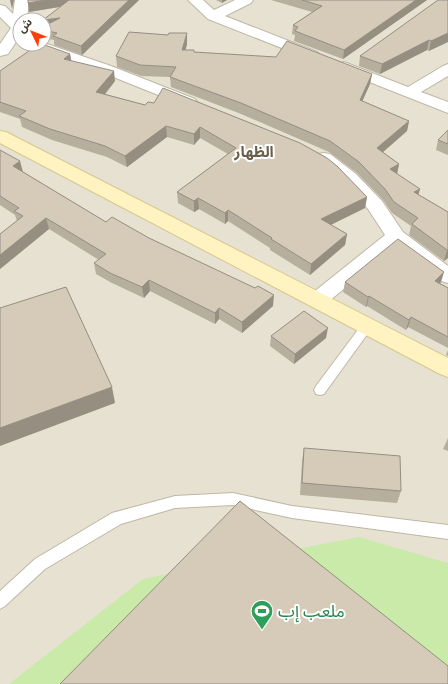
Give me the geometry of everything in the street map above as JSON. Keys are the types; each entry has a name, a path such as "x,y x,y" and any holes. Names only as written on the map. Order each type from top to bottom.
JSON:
{"main road":[{"path":"0,136 448,368"}],"street":[{"path":"20,12 22,0"},
{"path":"195,0 213,16 448,108"},
{"path":"213,16 246,0"},
{"path":"0,8 12,27"},
{"path":"0,52 12,40"},
{"path":"52,51 106,69 205,108"},
{"path":"346,67 358,58"},
{"path":"410,92 448,69"},
{"path":"309,151 322,157 350,178 375,204 396,237 448,276"},
{"path":"317,300 396,237"}],"lane":[{"path":"320,390 367,326"},
{"path":"0,601 40,564 117,518 175,502 233,499 292,512 448,532"}],"shaded area":[{"path":"0,0 448,0 448,684 0,684"}],"green space":[{"name":"ملعب إب","path":"359,537 448,563 448,684 9,684 143,579"}],"building":[{"path":"28,0 46,0 28,3"},
{"path":"69,0 129,0 81,46 53,36 57,33 52,32 52,22 60,18 52,19 52,13"},
{"path":"302,0 416,0 344,50 295,31 298,27 293,25 322,6"},
{"path":"438,0 448,0 448,33 431,41 429,40 382,64 360,56"},
{"path":"129,32 168,35 169,33 187,33 182,50 276,57 287,41 372,74 360,100 409,121 377,148 399,164 390,169 420,189 414,192 448,212 448,250 412,224 418,218 394,202 385,189 359,162 330,141 241,103 170,77 176,67 140,65 116,56"},
{"path":"52,48 70,54 64,59 114,71 96,92 145,105 148,102 154,103 163,88 300,143 327,158 337,166 367,197 321,219 347,234 311,264 228,210 225,213 198,198 194,201 177,192 236,148 200,127 194,134 166,126 125,156 105,146 50,129 19,116 26,111 0,102 0,71 27,52 52,52"},
{"path":"448,130 448,144 438,140"},
{"path":"0,150 20,161 13,166 106,222 112,217 149,238 255,288 258,286 274,295 242,322 219,308 215,313 149,280 142,287 110,273 94,263 106,254 46,218 0,255 0,234 23,216 14,211 19,208 0,196"},
{"path":"398,239 444,272 435,281 448,288 448,337 411,317 409,320 345,282"},
{"path":"66,287 112,387 0,428 0,308"},
{"path":"304,311 328,328 295,354 271,336"},
{"path":"304,448 400,456 401,491 302,483"},
{"name":"ملعب إب","path":"240,501 448,666 448,684 60,684"}],"place":[{"name":"ملعب إب","path":"262,630"}],"district":[{"name":"الظهار","path":"254,152"}]}
